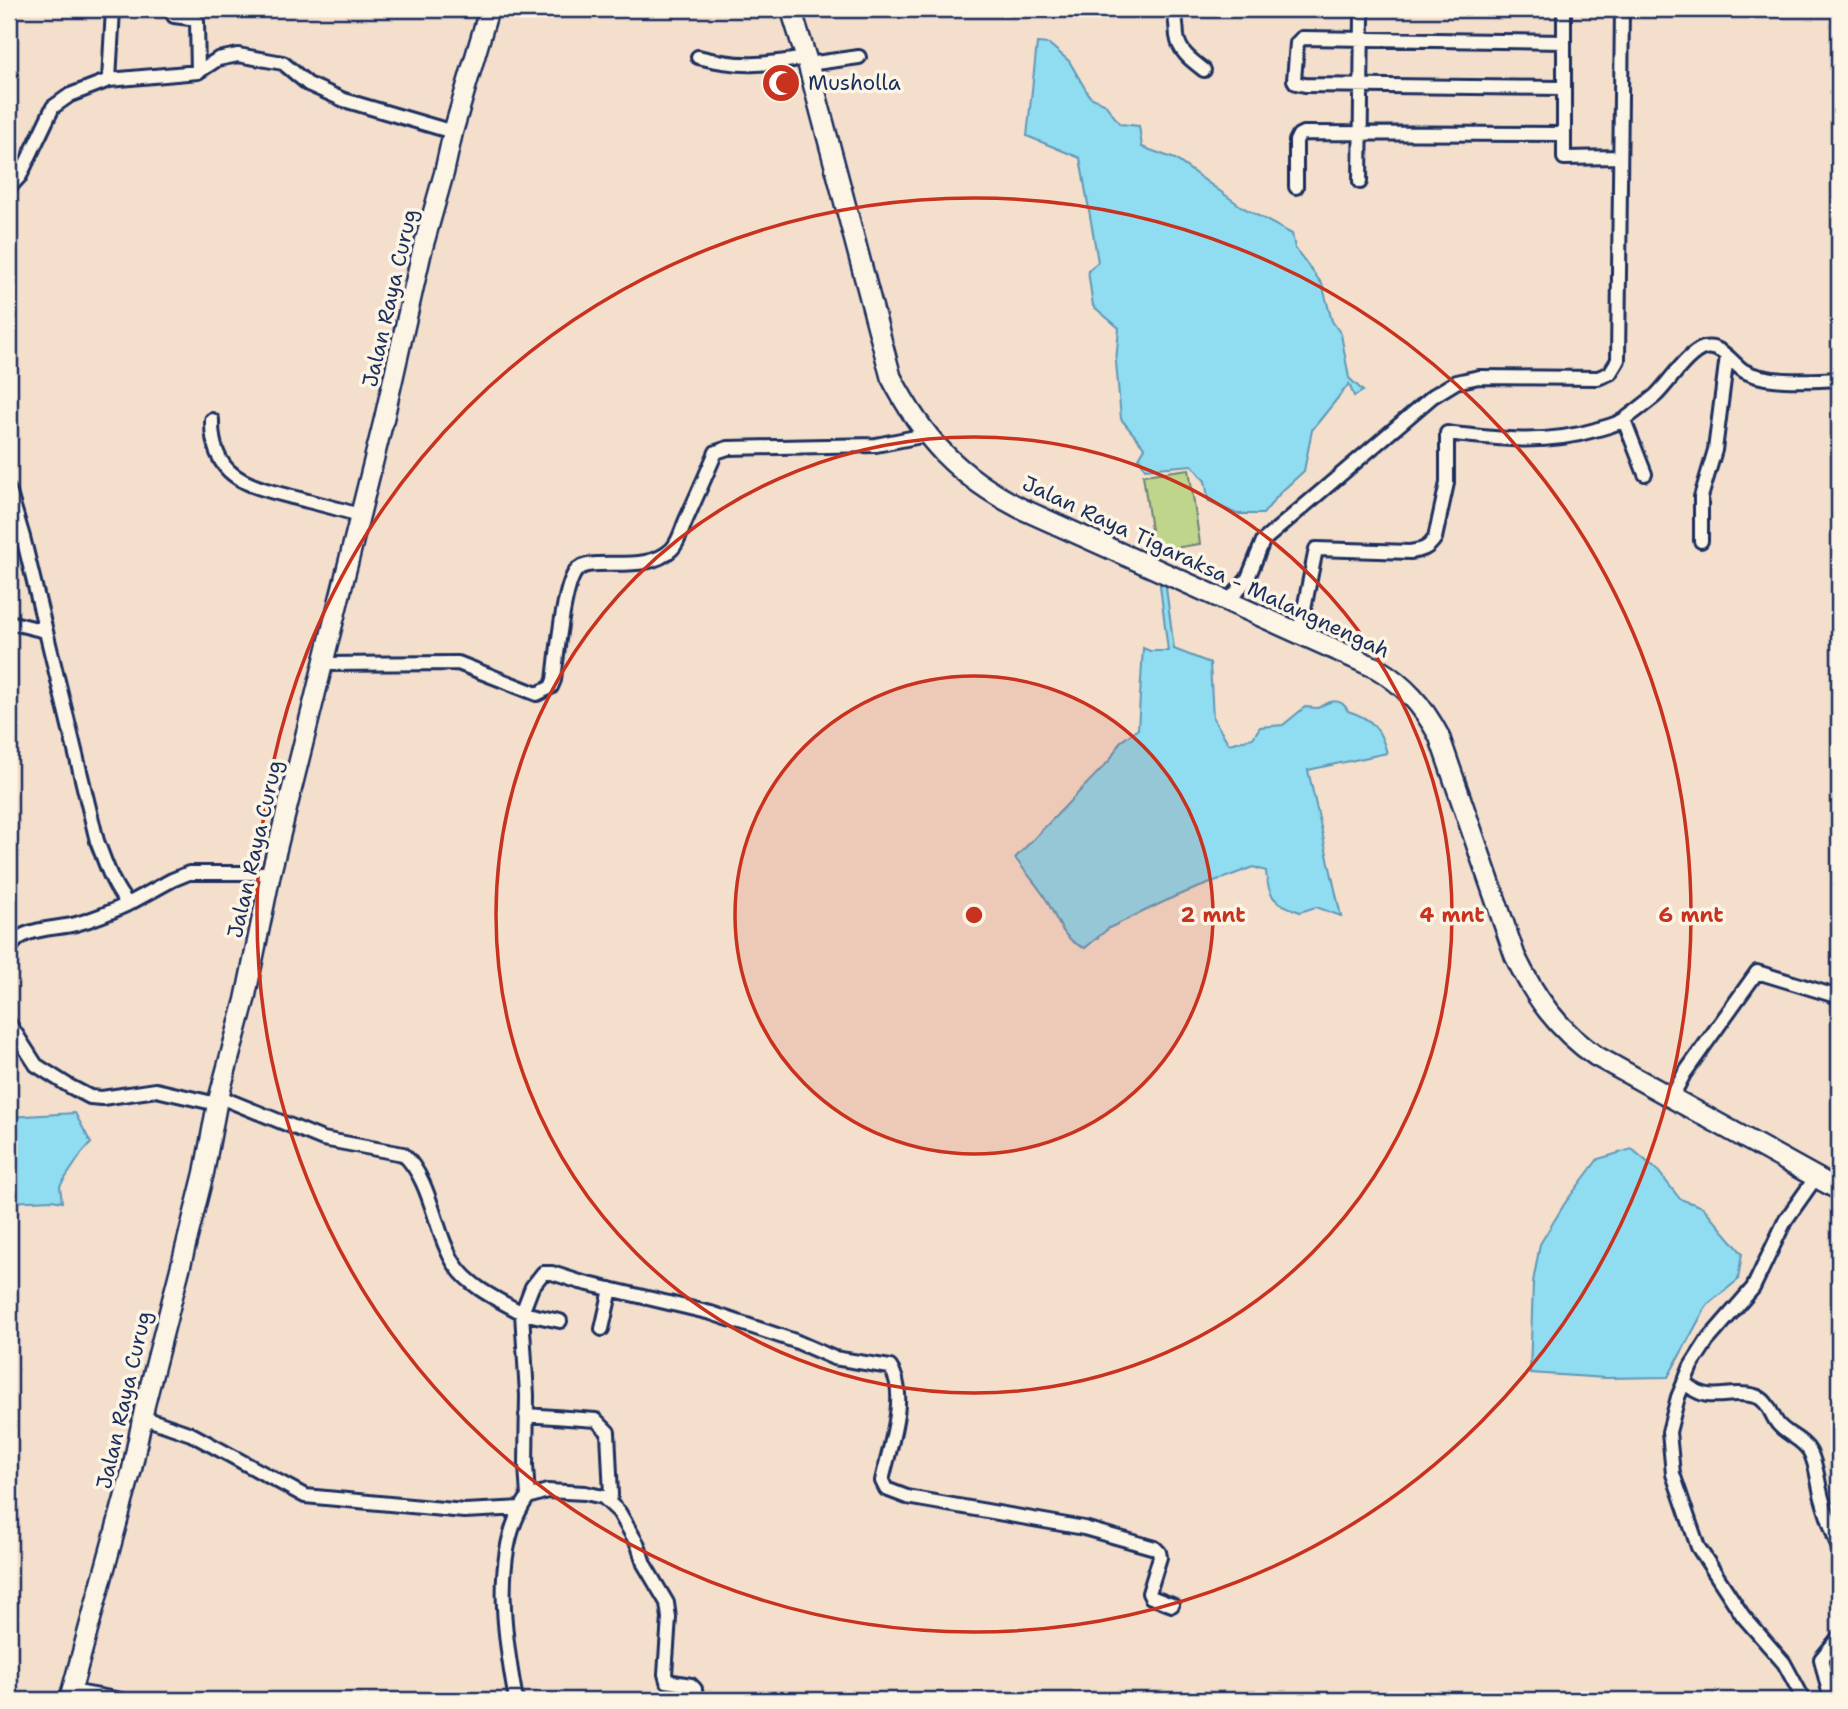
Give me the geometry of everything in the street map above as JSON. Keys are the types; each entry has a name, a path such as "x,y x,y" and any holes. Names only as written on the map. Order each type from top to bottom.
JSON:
{"main road":[{"name":"Jalan Raya Tigaraksa - Malangnengah","path":"791,9 891,377 926,435 968,477 1004,500 1388,675 1398,682 1421,705 1439,736 1515,956 1530,987 1546,1010 1580,1045 1671,1099 1839,1190"}],"street":[{"path":"109,80 113,9"},
{"path":"171,9 174,16 197,21 198,72"},
{"name":"Jalan Raya Curug","path":"70,1696 132,1469 142,1418 204,1172 218,1101 245,999 271,873 361,516 422,251 489,9"},
{"path":"1172,9 1182,50 1204,71"},
{"path":"1360,183 1364,9"},
{"path":"1564,9 1564,158 1620,157"},
{"path":"1228,602 1248,578 1263,541 1433,396 1456,382 1479,377 1598,378 1610,373 1618,360 1622,9"},
{"path":"1563,88 1305,85 1294,80 1299,39 1564,42"},
{"path":"9,188 20,176 53,107 69,95 109,80 198,72 228,56 275,60 290,68 308,84 344,100 453,132"},
{"path":"698,57 730,65 859,57"},
{"path":"1296,187 1298,135 1563,134"},
{"path":"1299,634 1316,549 1410,552 1430,546 1435,538 1447,484 1447,433 1503,440 1538,440 1583,434 1623,420 1660,391 1687,361 1702,349 1714,348 1744,371 1759,376 1802,380 1839,379"},
{"path":"1701,541 1702,497 1715,450 1727,356"},
{"path":"212,420 212,438 218,455 240,481 361,516"},
{"path":"1623,420 1645,474"},
{"path":"324,664 458,663 530,693 544,692 551,687 554,680 569,588 576,570 592,563 634,565 647,562 674,547 716,452 728,448 876,445 926,435"},
{"path":"9,490 23,537 97,841 112,881 128,904"},
{"path":"9,622 45,631"},
{"path":"9,952 12,943 26,934 72,925 128,904 189,873 271,873"},
{"path":"1671,1099 1684,1074 1757,972 1839,997"},
{"path":"9,1023 37,1065 90,1097 102,1098 156,1090 218,1101 323,1139 402,1154 418,1175 455,1265 470,1282 522,1313 560,1321"},
{"path":"1804,1700 1790,1671 1743,1616 1713,1574 1698,1547 1670,1461 1671,1422 1691,1366 1707,1342 1753,1288 1785,1221 1816,1177"},
{"path":"516,1700 507,1646 505,1588 508,1549 524,1502 527,1395 522,1313 532,1287 543,1273 552,1273 711,1314 795,1341 834,1358 890,1367 896,1380 898,1404 882,1481 886,1489 907,1497 1095,1531 1155,1548 1160,1557 1149,1593 1151,1597 1172,1605"},
{"path":"602,1329 611,1289"},
{"path":"1684,1382 1694,1391 1709,1397 1749,1395 1760,1398 1768,1405 1780,1426 1807,1448 1813,1459 1822,1499 1839,1549"},
{"path":"142,1418 191,1434 305,1496 464,1511 524,1502 547,1491 603,1497 611,1495 608,1432 604,1426 596,1420 526,1415"},
{"path":"603,1497 619,1512 638,1545 644,1564 667,1603 669,1618 664,1674 667,1681 691,1685 695,1689 695,1700"},
{"path":"1831,1700 1821,1659 1839,1637"},
{"path":"70,1696 122,1700"}],"green space":[{"path":"1189,469 1200,544 1154,551 1143,475"}],"water":[{"path":"1037,43 1049,44 1069,61 1090,97 1104,103 1120,124 1139,126 1142,147 1175,159 1242,207 1292,234 1295,248 1322,284 1332,321 1341,334 1349,378 1363,391 1354,396 1349,384 1312,430 1304,471 1281,492 1263,514 1237,514 1209,502 1205,481 1192,465 1145,469 1139,458 1145,448 1121,419 1116,362 1119,328 1093,306 1088,271 1098,262 1080,158 1027,136"},
{"path":"1159,577 1165,580 1174,649 1210,663 1213,718 1229,744 1253,738 1260,727 1283,725 1305,707 1318,708 1335,701 1348,711 1364,717 1378,731 1387,753 1308,770 1341,916 1316,907 1300,912 1278,902 1268,888 1266,871 1253,867 1176,896 1109,928 1085,948 1069,939 1042,893 1015,858 1110,760 1120,742 1138,729 1143,648 1150,651 1168,651"},
{"path":"75,1113 91,1143 60,1186 62,1202 9,1202 9,1117"},
{"path":"1632,1149 1658,1171 1680,1199 1703,1207 1742,1253 1738,1280 1707,1305 1668,1377 1606,1378 1530,1373 1533,1282 1540,1244 1565,1203 1598,1159"}],"place":[{"name":"Musholla","path":"781,83"}]}
